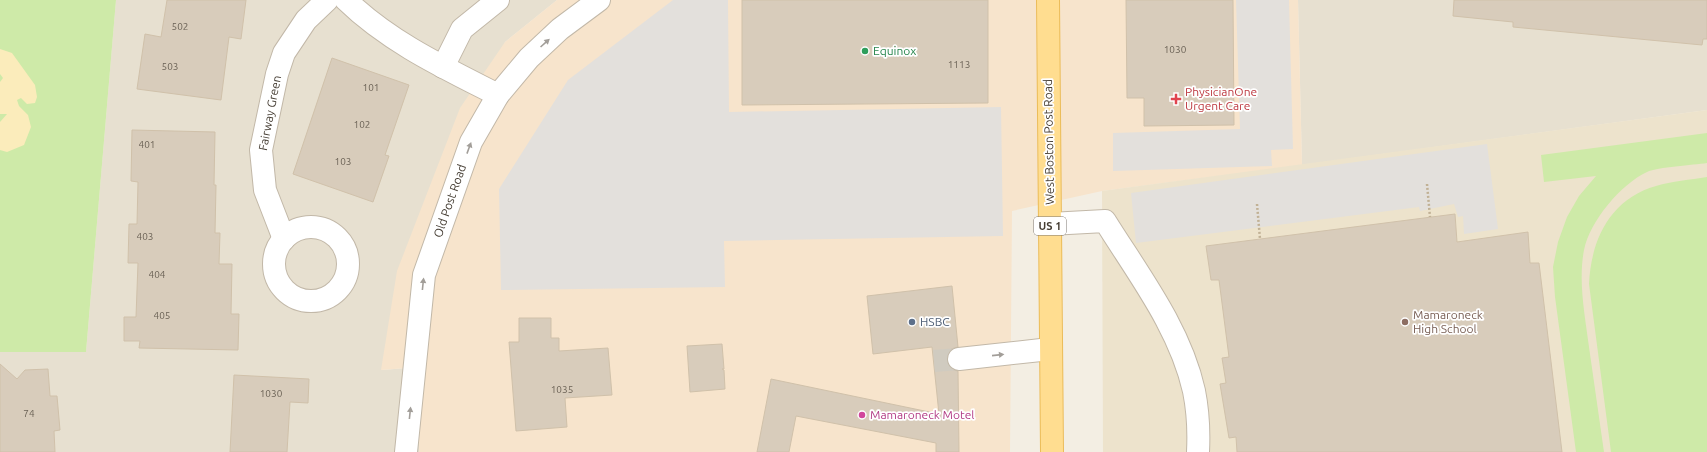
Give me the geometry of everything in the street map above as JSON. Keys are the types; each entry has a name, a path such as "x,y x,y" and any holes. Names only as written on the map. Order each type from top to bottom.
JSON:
{"main road":[{"name":"West Boston Post Road","path":"1048,0 1052,452"}],"street":[{"name":"Fairway Green","path":"284,239 265,190 261,150 277,74 284,53 306,20 327,0"},
{"path":"346,0 364,18 443,67 498,95"},
{"path":"443,67 462,29 498,0"},
{"name":"Old Post Road","path":"406,452 424,275 471,142 498,95 528,58 560,29 599,0"},
{"path":"1050,224 1105,221 1160,309 1184,359 1194,391 1197,413 1198,452"},
{"path":"959,359 1050,349"}],"path":[{"path":"1427,184 1430,217"},
{"path":"1257,204 1260,239"}],"shaded area":[{"path":"116,0 557,0 505,42 382,370 420,367 419,452 0,452 0,352 86,352"},
{"path":"557,0 1298,0 1302,165 1102,191 1012,211 1010,452 419,452 420,367 381,370 397,271 460,108 505,42"},
{"path":"673,0 728,0 729,112 1001,107 1003,236 724,241 725,287 501,290 499,189 568,80"},
{"path":"1236,0 1289,0 1293,149 1271,150 1272,166 1113,171 1113,133 1240,129"},
{"path":"1298,0 1707,0 1707,110 1302,165"},
{"name":"Mamaroneck High School","path":"1707,110 1707,452 1103,452 1102,191"},
{"path":"1487,144 1498,229 1464,234 1463,216 1458,217 1454,204 1420,211 1419,207 1136,243 1131,193"}],"green space":[{"path":"0,0 116,0 86,352 0,352"},
{"path":"1707,133 1707,163 1652,170 1637,178 1617,194 1600,216 1587,239 1582,262 1582,286 1604,452 1576,452 1555,297 1553,267 1558,242 1567,217 1579,196 1596,176 1544,182 1541,155"},
{"path":"1707,177 1707,452 1611,452 1589,284 1594,252 1599,237 1606,223 1615,211 1626,201 1640,192 1662,184"}],"sand":[{"path":"0,49 12,53 35,85 37,97 35,103 27,104 21,98 17,100 19,106 28,115 31,127 24,145 7,152 0,150 0,122 7,114 0,114 0,82 3,78 0,74"}],"building":[{"path":"167,0 246,0 241,39 229,37 221,100 137,89 145,34 161,37"},
{"name":"Equinox","path":"742,0 988,0 988,103 742,105"},
{"path":"1126,0 1233,0 1234,125 1144,126 1144,98 1127,98"},
{"path":"1454,0 1707,0 1707,39 1703,39 1702,45 1513,27 1513,22 1453,16"},
{"path":"332,58 409,85 385,155 389,156 373,202 293,174"},
{"path":"132,130 215,132 215,233 220,233 219,264 232,264 231,314 239,314 238,350 139,348 140,341 124,341 124,317 136,317 138,263 128,263 129,224 137,224 138,182 131,181"},
{"path":"1455,214 1457,242 1528,232 1530,263 1539,263 1562,452 1237,452 1236,437 1229,438 1220,384 1226,383 1222,358 1229,357 1219,280 1211,280 1206,246"},
{"path":"952,286 958,347 951,349 947,360 949,367 958,371 959,452 936,452 936,443 796,416 789,452 757,452 771,379 939,414 932,347 873,354 867,296"},
{"path":"519,318 551,318 551,338 559,338 559,351 608,348 612,395 565,398 567,427 516,431 509,342 519,342"},
{"path":"722,344 724,369 722,369 724,370 725,389 690,392 687,346"},
{"path":"0,364 17,379 25,370 48,369 50,396 57,396 60,430 54,431 55,452 0,452"},
{"path":"234,375 309,379 308,403 290,402 287,452 230,452"}],"tunnel":[{"path":"934,361 959,359"}],"place":[{"name":"Equinox","path":"865,51"},
{"name":"PhysicianOne Urgent Care","path":"1176,99"},
{"name":"HSBC","path":"912,322"},
{"name":"Mamaroneck High School","path":"1405,322"},
{"name":"Mamaroneck Motel","path":"862,415"}]}
